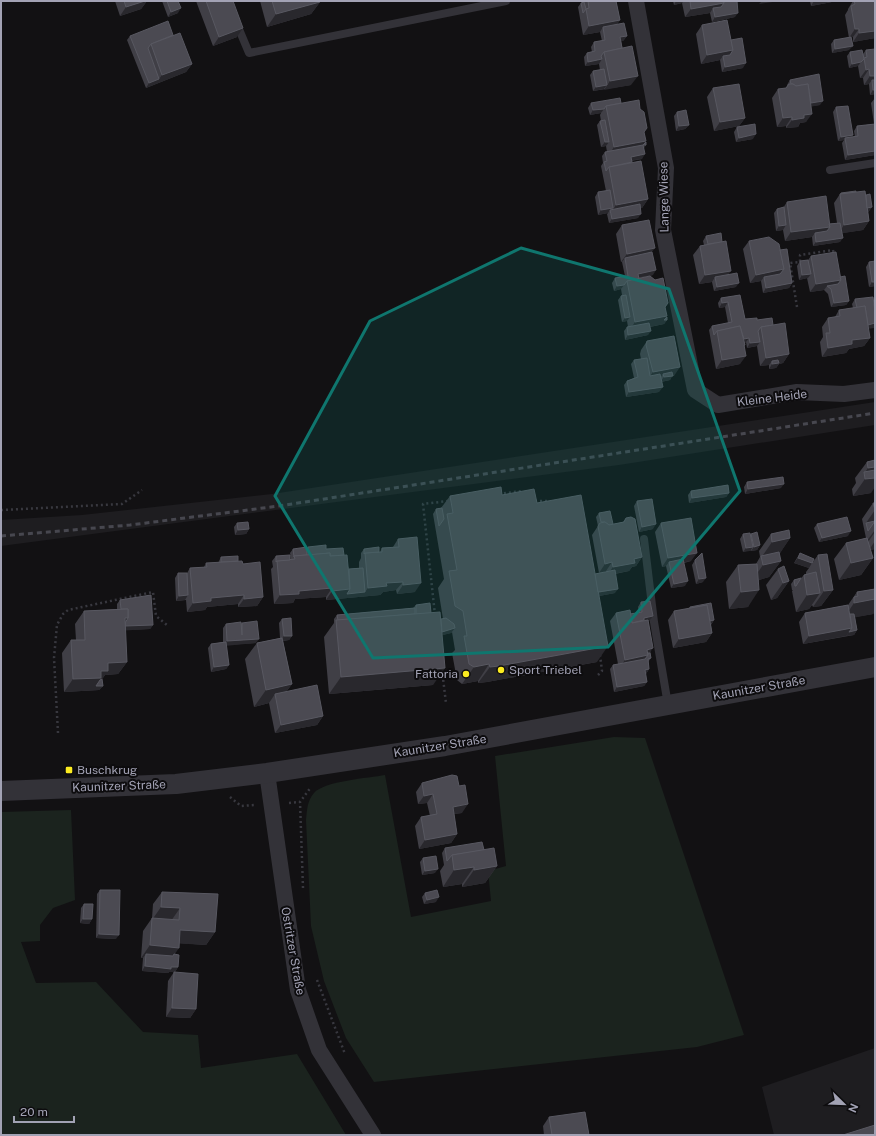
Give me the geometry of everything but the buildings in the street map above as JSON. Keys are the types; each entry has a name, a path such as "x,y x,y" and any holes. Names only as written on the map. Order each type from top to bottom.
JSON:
{"street":[{"name":"Lange Wiese","path":"636,1 666,168 664,230 694,390 718,405"},
{"name":"Kleine Heide","path":"718,405 797,392 844,394 875,390"},
{"name":"Kaunitzer Straße","path":"1,791 176,784 267,773 445,746 875,667"},
{"name":"Ostritzer Straße","path":"267,773 298,990 319,1050 373,1135"}],"lane":[{"path":"233,14 250,53 506,1"},
{"path":"830,170 875,163"},
{"path":"644,539 654,622 668,705"}],"path":[{"path":"797,307 790,263 800,262 800,255 833,250 834,257"},
{"path":"1,510 122,504 142,490"},
{"path":"494,495 525,491"},
{"path":"534,496 535,502 554,500"},
{"path":"436,621 423,504 454,500"},
{"path":"58,733 54,658 57,625 63,614 68,610 153,592 156,616 167,625"},
{"path":"598,675 602,671 599,653"},
{"path":"442,666 446,703"},
{"path":"300,802 304,895"},
{"path":"316,976 347,1060"}],"highlighted area":[{"path":"521,248 669,289 740,491 608,647 373,658 275,496 370,321"}],"shaded area":[{"path":"875,402 875,425 619,465 1,546 1,520 82,515 272,494"},
{"path":"614,737 645,738 744,1035 697,1047 374,1082 346,1038 324,981 311,926 306,820 310,799 314,793 319,789 337,783 385,775 411,917 491,901 488,871 506,866 495,756"},
{"path":"71,810 75,900 53,908 40,925 40,941 21,942 36,983 96,982 143,1032 198,1035 201,1068 297,1054 346,1135 1,1135 1,812"},
{"path":"875,1048 875,1135 774,1135 762,1087"}],"railway":[{"path":"1,536 130,525 279,506 875,413"}],"place":[{"name":"Sport Triebel","path":"501,670"},
{"name":"Fattoria","path":"466,674"},
{"name":"Buschkrug","path":"69,770"}]}
